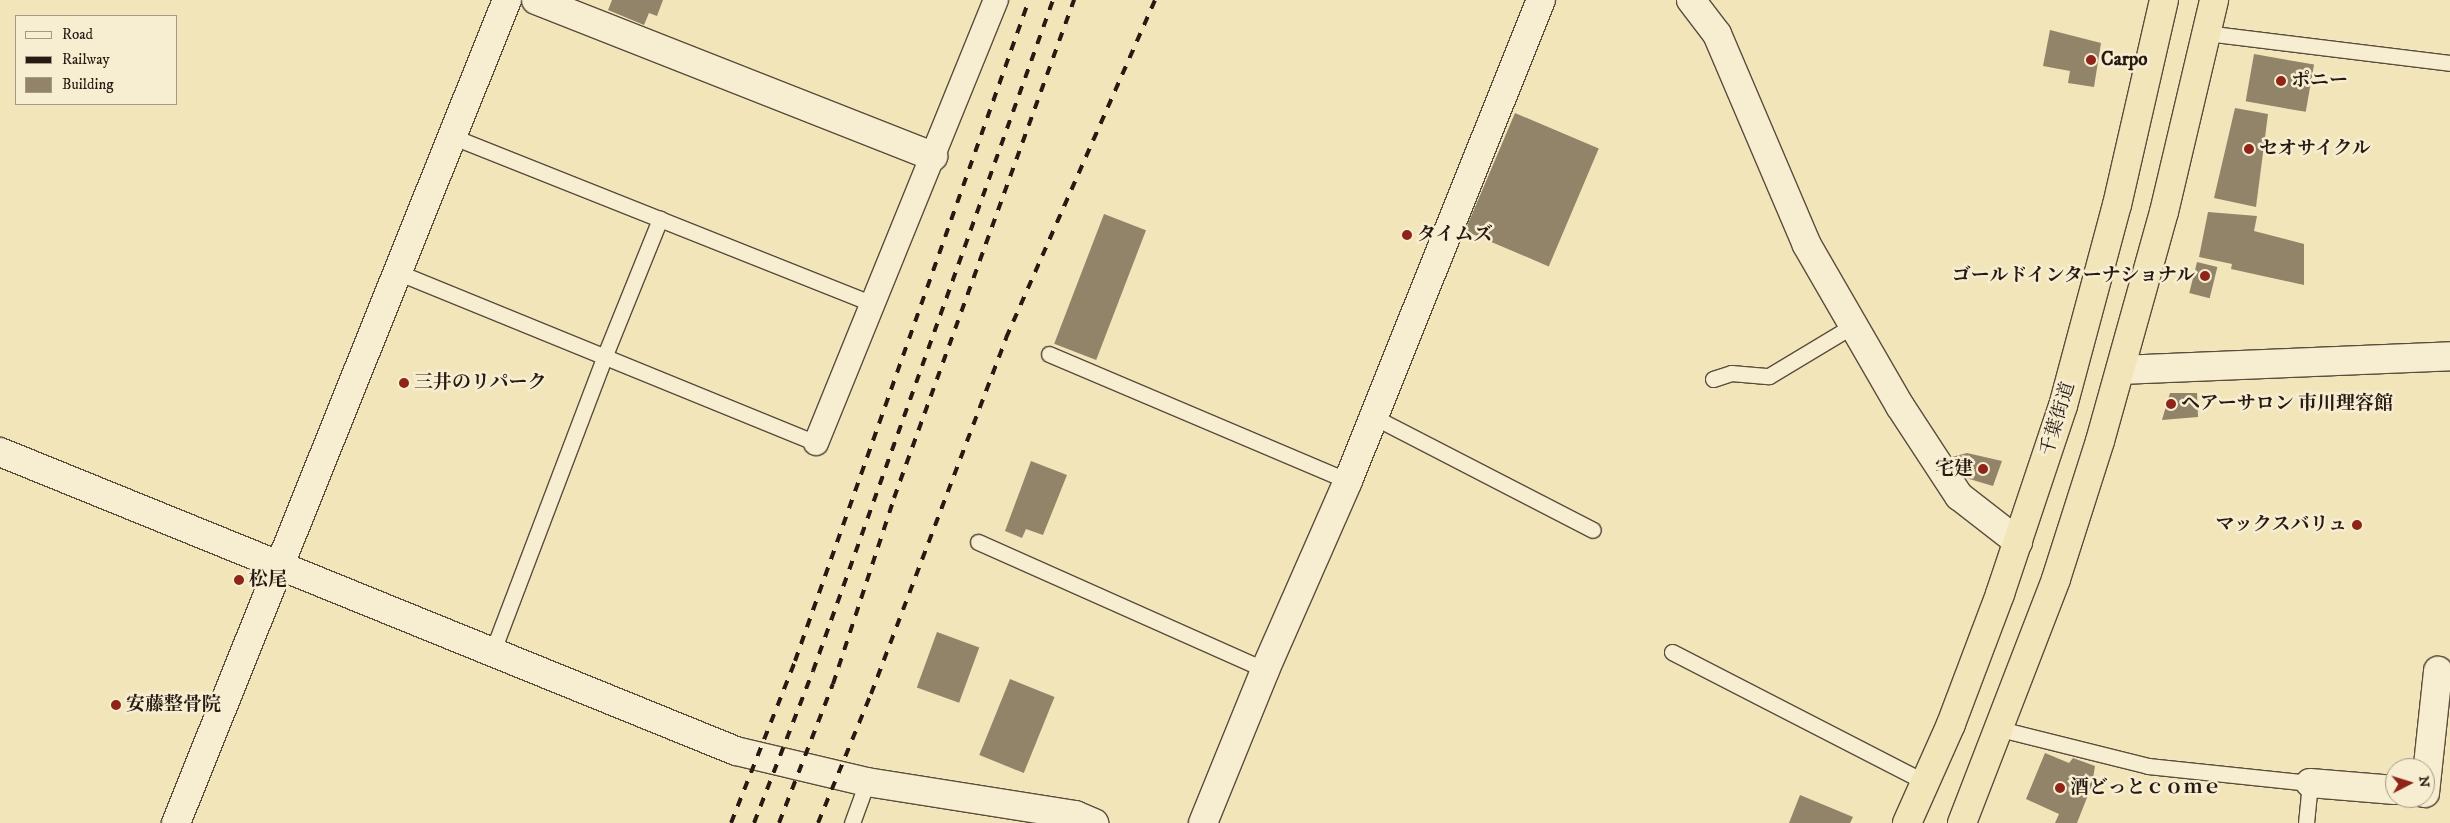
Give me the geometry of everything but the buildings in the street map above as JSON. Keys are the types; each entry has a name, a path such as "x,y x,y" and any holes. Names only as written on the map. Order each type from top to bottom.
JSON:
{"highway":[{"name":"千葉街道","path":"1907,823 1967,684 2018,542 2092,306 2164,0"},
{"path":"1962,823 2000,729 2056,579 2122,370 2164,212 2214,0"}],"street":[{"path":"176,823 507,0"},
{"path":"536,0 933,156"},
{"path":"816,444 996,0"},
{"path":"1202,823 1265,670 1348,481 1541,0"},
{"path":"1691,0 1717,34 1807,246 1900,406 1959,496 2018,542"},
{"path":"2122,370 2450,356"},
{"path":"0,452 736,751 867,782 1074,815 1094,823"},
{"path":"2429,758 2438,671"},
{"path":"2310,783 2385,789"}],"lane":[{"path":"2206,33 2450,64"},
{"path":"451,136 873,304"},
{"path":"492,653 605,355 660,219"},
{"path":"397,272 605,355 816,444"},
{"path":"1713,379 1731,373 1769,376 1854,325"},
{"path":"1050,354 1348,481"},
{"path":"1374,416 1593,530"},
{"path":"978,542 1265,670"},
{"path":"1672,652 1925,782"},
{"path":"2000,729 2148,766 2310,783 2306,823"},
{"path":"852,823 867,782"}],"railway":[{"path":"731,823 795,661 1029,0"},
{"path":"754,823 813,671 1053,0"},
{"path":"779,823 833,684 894,498 1074,0"},
{"path":"818,823 871,694 1006,338 1155,0"}],"place":[{"name":"Carpo","path":"2091,60"},
{"name":"ポニー","path":"2281,81"},
{"name":"セオサイクル","path":"2249,149"},
{"name":"タイムズ","path":"1407,235"},
{"name":"ゴールドインターナショナル","path":"2205,276"},
{"name":"三井のリパーク","path":"404,383"},
{"name":"ヘアーサロン 市川理容館","path":"2171,404"},
{"name":"宅建","path":"1983,469"},
{"name":"マックスバリュ","path":"2357,525"},
{"name":"松尾","path":"239,580"},
{"name":"安藤整骨院","path":"116,705"},
{"name":"酒どっとｃｏｍｅ","path":"2060,788"}]}
